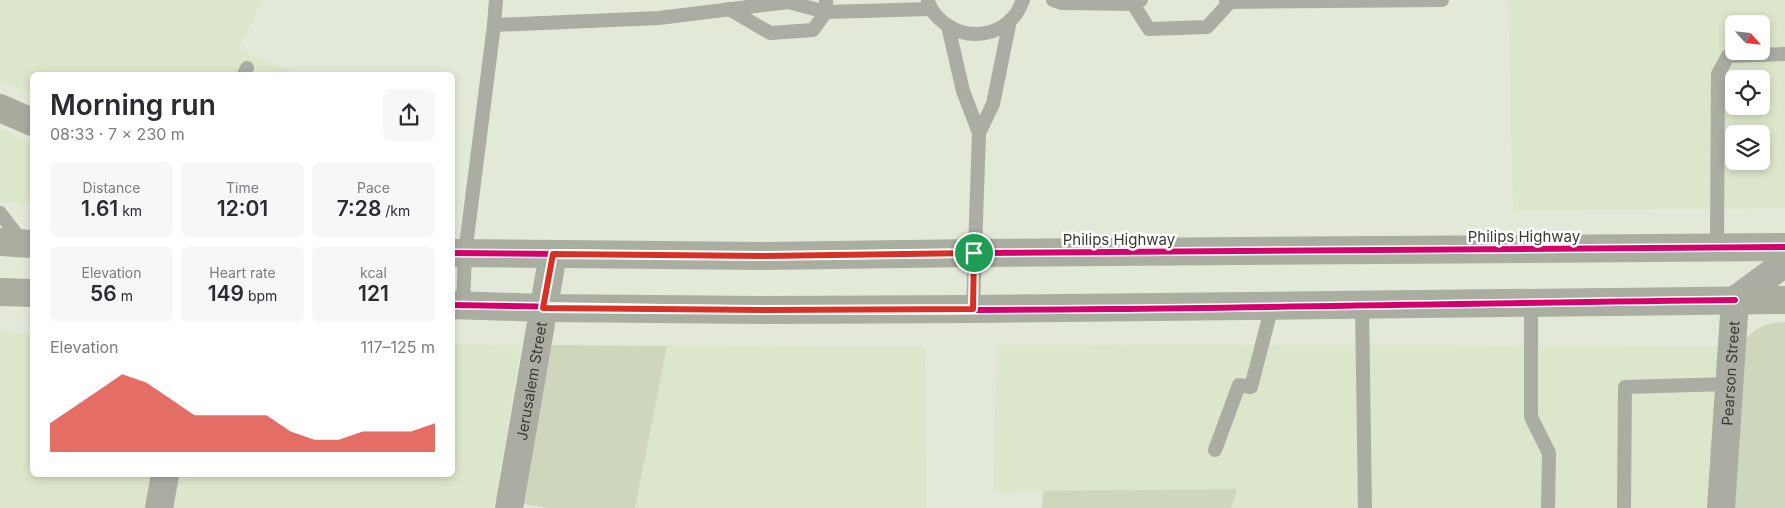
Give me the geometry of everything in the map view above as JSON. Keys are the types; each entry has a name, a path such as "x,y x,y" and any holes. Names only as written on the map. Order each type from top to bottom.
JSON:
{"main road":[{"name":"Philips Highway","path":"459,254 764,256 1785,247"},
{"path":"0,292 30,293"},
{"path":"458,305 543,308 765,310 1785,300"}],"street":[{"path":"0,108 30,121"},
{"name":"Jerusalem Street","path":"509,508 553,254"},
{"name":"Pearson Street","path":"1721,508 1735,300 1785,263"},
{"path":"159,508 166,477"}],"lane":[{"path":"458,305 459,254 494,25 496,0"},
{"path":"494,25 659,18 788,2 826,6 929,4 940,20 948,26 954,30 971,35 988,33 1003,26 1016,14 1023,0"},
{"path":"1053,0 1062,3 1136,1 1149,30 1207,27 1228,1 1442,0"},
{"path":"728,9 770,33 814,30 826,6"},
{"path":"978,133 993,104 1010,20"},
{"path":"948,26 963,91 978,133 973,309"},
{"path":"1717,248 1718,74 1728,56 1785,54"},
{"path":"0,212 18,243"},
{"path":"1531,303 1531,417 1549,454 1548,508"},
{"path":"1362,305 1365,508"},
{"path":"1215,450 1239,385 1251,387 1272,306"},
{"path":"1624,508 1625,387 1730,384"}],"shaded area":[{"path":"0,0 262,0 239,49 292,72 30,72 30,93 0,81"},
{"path":"1508,0 1785,0 1785,208 1513,211"},
{"path":"0,128 30,143 30,204 0,202"},
{"path":"1785,322 1785,508 1732,508 1743,343 1761,327 1772,323"},
{"path":"0,332 30,333 30,477 156,477 148,508 0,508"},
{"path":"455,344 521,345 494,508 168,508 176,477 455,477"},
{"path":"1184,344 1744,347 1732,508 1231,508 1236,489 993,492 997,345"},
{"path":"550,345 667,346 635,508 547,508 519,503"},
{"path":"667,346 925,347 927,508 635,508"},
{"path":"1237,489 1231,508 1042,508 1043,491"}],"cycle path":[{"path":"455,253 764,256 1785,247"},
{"path":"455,305 646,309 1005,310 1735,300"}],"route":[{"path":"974,253 973,309 543,308 553,254 764,256 974,253"}]}
